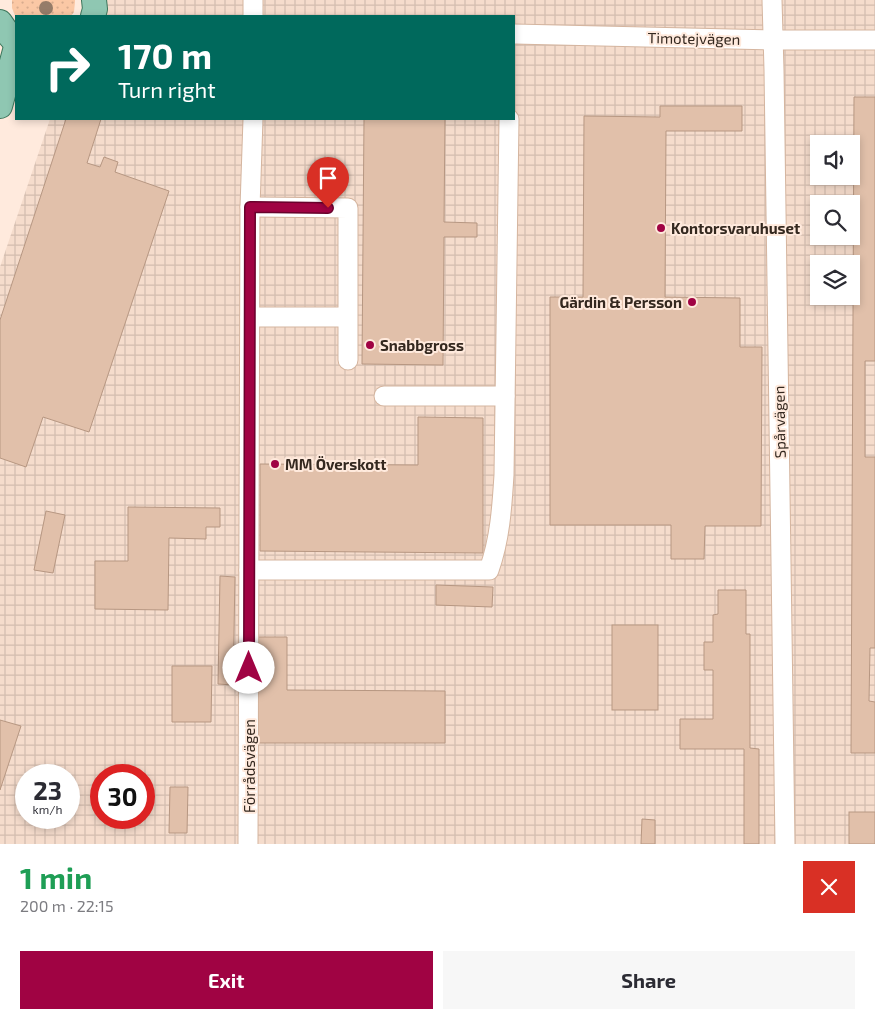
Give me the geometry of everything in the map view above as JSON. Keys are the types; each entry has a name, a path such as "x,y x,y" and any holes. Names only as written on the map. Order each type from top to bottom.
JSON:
{"main road":[{"path":"93,15 94,0"},
{"path":"0,22 15,42"},
{"path":"0,106 15,50"}],"street":[{"path":"253,0 253,15"},
{"name":"Spårvägen","path":"772,0 786,844"},
{"name":"Timotejvägen","path":"515,34 772,40 875,40"},
{"name":"Förrådsvägen","path":"248,844 250,207 253,120"},
{"path":"249,570 489,570 494,555 501,517 504,475 508,120"},
{"path":"250,207 348,208 348,360"},
{"path":"250,318 347,317"},
{"path":"384,396 505,396"}],"shaded area":[{"path":"12,0 75,0 74,12 72,15 15,16 12,8"},
{"path":"89,0 875,0 875,844 0,844 0,267 50,120 515,120 515,15 84,15"}],"building":[{"path":"854,97 875,97 875,361 865,361 865,457 875,457 875,648 870,648 869,701 875,702 875,753 851,753 853,305 860,305 860,255 853,255 853,245 860,245 860,195 854,195 854,185 860,185 860,135 854,135"},
{"path":"660,106 742,106 742,131 666,131 665,297 740,298 740,347 762,347 761,526 705,526 704,559 671,559 671,525 550,525 550,297 583,297 584,116 660,117"},
{"path":"66,120 101,120 87,163 100,167 104,157 118,162 115,172 169,191 89,432 43,417 26,467 0,458 0,320"},
{"path":"364,120 445,120 444,222 477,223 477,237 444,237 443,365 362,364"},
{"path":"418,417 483,418 483,553 260,551 260,464 418,465"},
{"path":"128,507 220,508 220,527 206,527 206,539 169,538 168,610 95,609 95,561 128,561"},
{"path":"46,511 65,515 53,573 34,570"},
{"path":"220,576 235,577 233,685 218,684"},
{"path":"436,585 493,587 492,607 436,605"},
{"path":"718,590 746,590 746,634 750,634 750,748 759,749 759,844 744,844 744,749 680,749 680,719 713,719 713,670 704,670 704,642 713,642 713,615 718,614"},
{"path":"612,625 658,625 658,710 612,710"},
{"path":"258,637 287,637 287,690 445,691 445,743 258,743"},
{"path":"172,666 212,666 211,722 172,722"},
{"path":"0,720 21,726 0,790"},
{"path":"170,787 188,787 187,833 169,833"},
{"path":"849,812 875,812 875,844 849,844"},
{"path":"642,819 655,820 655,844 641,844"}],"place":[{"name":"Kontorsvaruhuset","path":"661,228"},
{"name":"Gärdin & Persson","path":"692,302"},
{"name":"Snabbgross","path":"370,345"},
{"name":"MM Överskott","path":"275,464"}],"route":[{"path":"249,668 250,207 328,208"}]}
